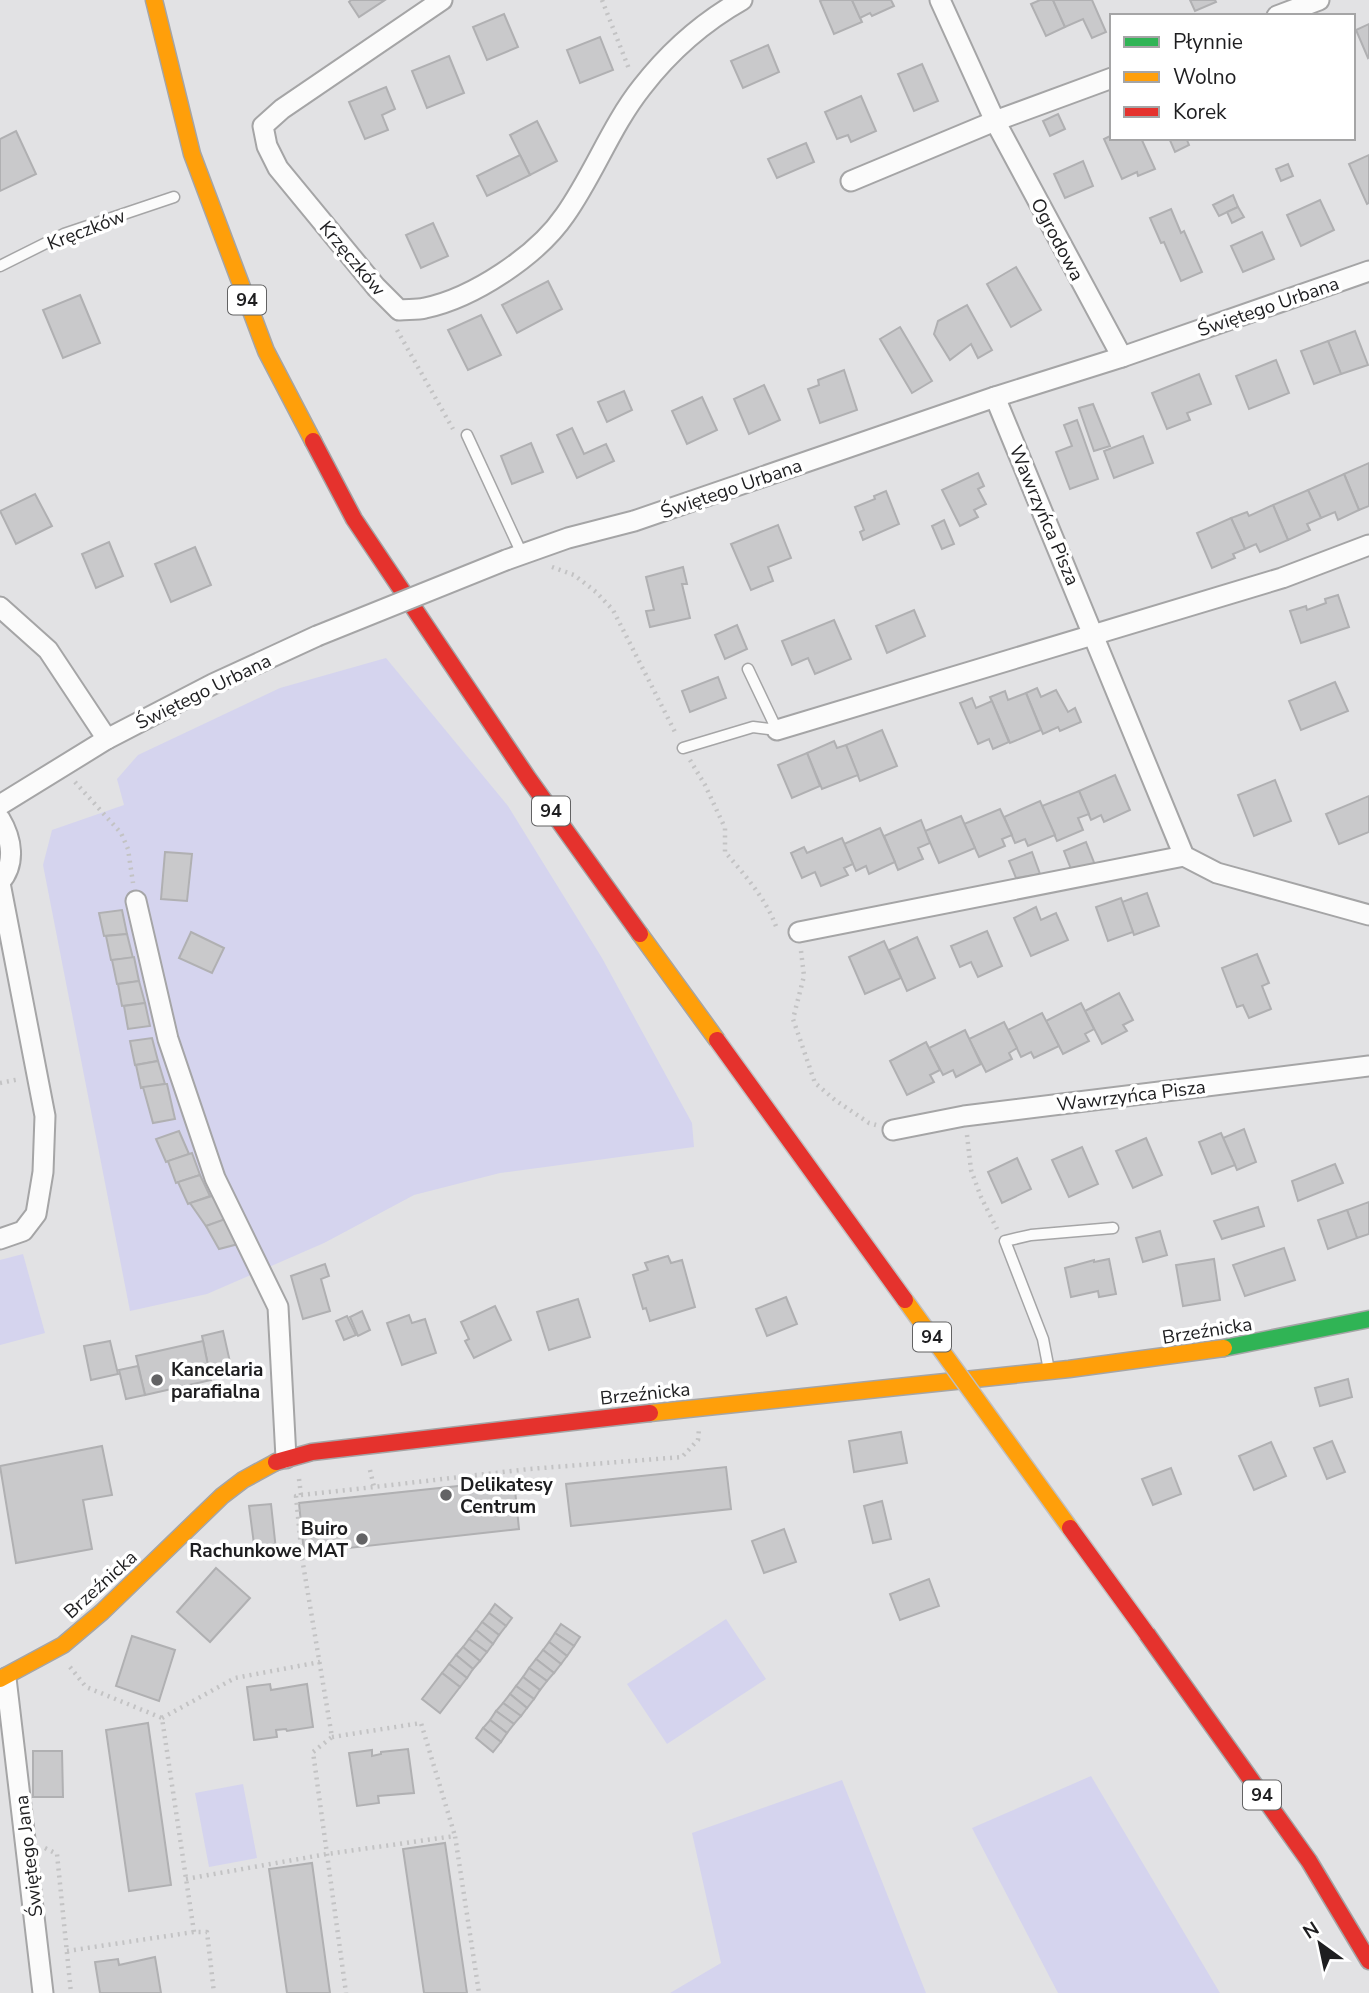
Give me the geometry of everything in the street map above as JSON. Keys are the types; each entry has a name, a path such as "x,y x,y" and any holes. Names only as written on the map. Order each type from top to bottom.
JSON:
{"main road":[{"name":"94","path":"154,0 192,154 266,351 354,519 528,779 1309,1861 1369,1961"},
{"name":"Brzeźnicka","path":"3,1679 63,1645 102,1612 222,1496 263,1468 292,1463 325,1450 1163,1359 1312,1334 1369,1319"}],"street":[{"name":"Krzęczków","path":"442,0 282,109 263,126 267,146 278,168 376,288 399,310 425,309 463,295 507,270 545,239 565,216 641,87 690,35 742,0"},
{"name":"Ogrodowa","path":"940,0 995,121 1122,357"},
{"path":"1282,14 1319,0"},
{"path":"851,181 995,121 1110,79"},
{"name":"Świętego Urbana","path":"0,805 107,739 214,684 317,636 514,557 568,538 634,521 1369,271"},
{"name":"Wawrzyńca Pisza","path":"995,397 1184,856"},
{"path":"777,730 1282,578 1369,545"},
{"path":"0,607 48,650 107,739"},
{"path":"0,819 11,847 9,873 0,883 45,1116 43,1172 36,1214 23,1231 0,1238"},
{"path":"799,932 1184,856 1217,873 1369,915"},
{"path":"136,901 168,1039 215,1178 278,1307 292,1463"},
{"name":"Wawrzyńca Pisza","path":"893,1130 964,1116 1369,1066"},
{"name":"Świętego Jana","path":"3,1679 43,1993"}],"lane":[{"name":"Kręczków","path":"0,266 64,234 174,197"},
{"path":"467,435 514,557"},
{"path":"748,669 777,730"},
{"path":"683,748 753,727 777,730"},
{"path":"1049,1370 1044,1339 1005,1241 1031,1235 1114,1228"}],"path":[{"path":"602,0 631,72"},
{"path":"399,310 396,329 454,430 467,435"},
{"path":"549,560 552,568 574,576 596,592 613,610 725,828 725,852 751,882 774,919 779,934 799,932 804,976 793,1019 815,1083 869,1123 893,1130"},
{"path":"88,794 121,834 128,849 136,901"},
{"path":"964,1116 971,1170 981,1197 1005,1241"},
{"path":"332,1737 302,1558 296,1496 529,1469 682,1457 698,1440 699,1427"},
{"path":"368,1461 373,1487"},
{"path":"292,1463 301,1494"},
{"path":"66,1662 86,1687 162,1718"},
{"path":"162,1718 235,1678 320,1662"},
{"path":"162,1718 194,1932"},
{"path":"346,1993 313,1752 332,1737 421,1723 455,1836 479,1993"},
{"path":"186,1879 327,1854 455,1836"},
{"path":"67,1951 207,1932 214,1993"}],"shaded area":[{"path":"386,658 508,806 602,958 692,1123 694,1147 500,1173 414,1195 324,1243 207,1294 130,1311 43,865 52,830 124,805 117,779 138,755 280,688"},
{"path":"23,1254 45,1333 0,1345 0,1260"},
{"path":"726,1619 766,1679 667,1744 627,1684"},
{"path":"1091,1776 1220,1993 1058,1993 972,1828"},
{"path":"842,1780 926,1993 670,1993 721,1963 692,1833"},
{"path":"243,1784 257,1858 209,1867 195,1793"}],"building":[{"path":"385,0 359,17 349,2"},
{"path":"852,0 862,22 834,34 820,1"},
{"path":"852,0 891,0 894,6 872,16 870,13 860,18"},
{"path":"1040,0 1053,0 1065,27 1046,36 1031,4"},
{"path":"1053,0 1092,0 1106,32 1092,38 1083,19 1065,27"},
{"path":"1190,0 1215,0 1216,2 1195,11"},
{"path":"504,14 518,47 487,60 473,27"},
{"path":"1369,24 1369,57 1368,58 1356,30"},
{"path":"600,37 613,70 580,83 567,50"},
{"path":"768,45 779,72 743,88 731,61"},
{"path":"449,56 464,93 427,108 412,71"},
{"path":"922,64 938,101 914,111 898,74"},
{"path":"386,87 395,109 382,115 388,130 365,139 349,102"},
{"path":"861,96 876,131 851,142 848,135 837,139 825,112"},
{"path":"1058,114 1065,129 1050,136 1043,121"},
{"path":"537,121 557,161 530,175 510,135"},
{"path":"16,131 36,174 0,191 0,139"},
{"path":"1110,136 1110,140 1142,140 1155,169 1138,176 1137,172 1122,179 1104,139"},
{"path":"1170,140 1187,140 1189,145 1175,152"},
{"path":"806,143 814,162 777,178 768,159"},
{"path":"520,155 530,175 487,196 477,176"},
{"path":"1369,155 1369,203 1367,204 1349,164"},
{"path":"1083,161 1093,186 1065,198 1054,174"},
{"path":"1288,164 1293,176 1281,181 1276,169"},
{"path":"1233,195 1238,207 1219,216 1213,205"},
{"path":"1320,200 1334,230 1301,246 1287,215"},
{"path":"1238,207 1244,217 1232,223 1227,212"},
{"path":"1171,209 1202,272 1181,281 1150,218"},
{"path":"433,223 448,256 421,268 406,235"},
{"path":"1262,232 1274,259 1243,272 1231,246"},
{"path":"1016,267 1041,310 1011,327 987,284"},
{"path":"548,281 562,309 517,333 502,305"},
{"path":"80,295 100,343 63,358 43,310"},
{"path":"967,305 992,350 978,358 971,344 950,360 934,334 938,321"},
{"path":"481,315 501,355 468,370 448,330"},
{"path":"900,327 932,381 912,393 880,339"},
{"path":"1355,331 1368,365 1341,374 1328,341"},
{"path":"1328,341 1341,374 1314,384 1301,351"},
{"path":"1276,360 1289,393 1249,409 1236,376"},
{"path":"844,370 857,410 820,423 808,389 819,385 818,380"},
{"path":"1199,374 1211,404 1187,413 1190,420 1167,429 1152,393"},
{"path":"764,385 780,420 749,434 734,399"},
{"path":"624,391 632,410 607,422 598,402"},
{"path":"702,397 717,430 687,444 672,411"},
{"path":"1093,404 1110,446 1094,451 1079,408"},
{"path":"1077,420 1098,479 1070,489 1056,452 1072,446 1064,425"},
{"path":"572,428 584,454 606,444 614,461 577,478 557,435"},
{"path":"1143,436 1153,463 1114,478 1104,451"},
{"path":"531,443 543,472 512,484 501,456"},
{"path":"1369,463 1369,506 1359,510 1344,474"},
{"path":"978,473 984,486 978,489 986,504 974,510 978,517 960,526 942,490"},
{"path":"1344,474 1359,510 1338,520 1335,512 1321,518 1308,490"},
{"path":"1308,490 1321,518 1307,524 1310,530 1288,540 1273,505"},
{"path":"886,491 899,524 863,540 860,532 864,530 855,507"},
{"path":"35,494 52,526 16,544 0,511"},
{"path":"1273,505 1288,540 1260,552 1256,544 1245,549 1231,518 1247,512 1249,516"},
{"path":"1231,518 1245,549 1233,554 1235,558 1212,568 1197,533"},
{"path":"944,520 954,544 942,549 932,526"},
{"path":"778,525 791,558 768,567 773,581 751,590 731,544"},
{"path":"109,542 123,576 96,588 82,554"},
{"path":"195,547 211,585 171,602 155,564"},
{"path":"683,567 687,584 682,584 690,618 650,627 646,611 654,610 646,577"},
{"path":"1338,595 1349,627 1301,643 1290,611 1306,606 1307,610"},
{"path":"914,610 925,636 887,653 876,626"},
{"path":"834,620 851,659 815,674 808,658 792,665 782,641"},
{"path":"737,625 747,649 725,659 715,635"},
{"path":"718,677 726,698 690,712 682,691"},
{"path":"1335,682 1348,711 1301,730 1289,701"},
{"path":"1037,688 1041,697 1056,690 1068,712 1075,708 1081,722 1060,731 1058,727 1043,734 1026,693"},
{"path":"1005,691 1008,700 1026,693 1041,730 1010,743 990,697"},
{"path":"972,698 976,708 992,701 1009,742 993,749 989,739 978,744 960,703"},
{"path":"882,730 897,766 860,781 846,745"},
{"path":"834,741 837,748 846,745 858,775 822,789 807,753"},
{"path":"807,753 820,786 792,798 778,765"},
{"path":"1115,775 1130,810 1104,822 1101,815 1091,820 1079,791"},
{"path":"1275,780 1291,821 1254,836 1238,795"},
{"path":"1079,791 1089,814 1078,818 1083,830 1057,841 1042,806"},
{"path":"1369,796 1369,832 1339,844 1326,814"},
{"path":"1040,801 1055,835 1028,846 1025,839 1015,843 1004,817"},
{"path":"1000,809 1012,835 1002,839 1005,846 979,857 964,824"},
{"path":"961,816 975,848 939,863 925,831"},
{"path":"921,820 930,843 918,848 923,859 898,870 884,836"},
{"path":"880,828 895,862 869,874 866,866 856,871 844,844"},
{"path":"842,838 853,864 844,868 848,875 821,886 815,872 802,878 791,853 804,847 807,853"},
{"path":"1086,842 1095,865 1071,869 1064,851"},
{"path":"165,852 192,854 187,901 161,899"},
{"path":"1032,852 1040,874 1016,878 1009,861"},
{"path":"1147,893 1159,926 1134,935 1122,902"},
{"path":"1121,898 1133,932 1108,941 1096,907"},
{"path":"1036,907 1041,920 1056,913 1068,940 1031,956 1014,918"},
{"path":"122,910 127,934 104,936 99,913"},
{"path":"987,931 1002,966 978,977 971,962 960,967 951,946"},
{"path":"191,932 224,948 212,973 179,958"},
{"path":"127,934 133,958 111,960 106,936"},
{"path":"917,937 935,978 907,991 889,950"},
{"path":"884,941 901,978 865,994 849,957"},
{"path":"1257,954 1269,983 1262,986 1271,1009 1249,1018 1243,1005 1237,1007 1222,968"},
{"path":"134,957 139,981 117,984 112,960"},
{"path":"139,981 145,1003 122,1006 118,984"},
{"path":"1119,993 1133,1020 1123,1025 1127,1031 1102,1044 1085,1011"},
{"path":"145,1003 150,1026 128,1029 124,1006"},
{"path":"1081,1003 1094,1029 1085,1034 1089,1041 1063,1054 1046,1021"},
{"path":"1042,1013 1059,1046 1034,1058 1031,1052 1021,1057 1008,1030"},
{"path":"1004,1022 1017,1048 1009,1053 1012,1059 986,1072 969,1039"},
{"path":"965,1030 981,1064 956,1077 953,1070 943,1075 929,1048"},
{"path":"152,1038 158,1061 135,1065 130,1041"},
{"path":"926,1042 940,1070 930,1075 934,1082 907,1095 890,1061"},
{"path":"158,1061 165,1084 141,1088 136,1065"},
{"path":"167,1084 175,1119 153,1123 143,1087"},
{"path":"1244,1129 1256,1162 1237,1170 1223,1138"},
{"path":"179,1131 189,1154 166,1162 156,1139"},
{"path":"1221,1133 1235,1165 1212,1174 1199,1142"},
{"path":"1146,1138 1162,1175 1133,1188 1116,1151"},
{"path":"1082,1147 1098,1184 1069,1197 1052,1160"},
{"path":"192,1153 200,1175 176,1183 168,1161"},
{"path":"1017,1158 1031,1189 1002,1203 988,1172"},
{"path":"1335,1164 1343,1183 1298,1201 1292,1181"},
{"path":"200,1175 210,1196 188,1204 178,1182"},
{"path":"212,1196 227,1219 206,1226 190,1203"},
{"path":"1369,1202 1369,1234 1357,1238 1347,1210"},
{"path":"1258,1207 1264,1226 1222,1239 1214,1221"},
{"path":"1347,1210 1357,1238 1328,1249 1318,1220"},
{"path":"228,1218 242,1243 219,1249 206,1226"},
{"path":"1160,1231 1167,1255 1143,1262 1136,1238"},
{"path":"1284,1248 1295,1280 1245,1296 1233,1265"},
{"path":"668,1256 671,1263 682,1260 695,1307 650,1321 646,1308 643,1309 633,1275 648,1270 645,1263"},
{"path":"1109,1259 1116,1294 1099,1297 1098,1291 1071,1297 1065,1268"},
{"path":"1214,1259 1220,1300 1183,1306 1176,1265"},
{"path":"325,1264 329,1276 321,1279 330,1311 303,1319 291,1276"},
{"path":"786,1297 797,1324 767,1336 756,1309"},
{"path":"578,1299 590,1337 549,1350 537,1312"},
{"path":"495,1306 511,1340 474,1358 465,1341 469,1339 461,1322"},
{"path":"362,1311 370,1330 358,1336 350,1317"},
{"path":"409,1315 412,1323 425,1319 436,1353 402,1365 387,1323"},
{"path":"347,1316 356,1335 344,1340 336,1321"},
{"path":"223,1331 232,1371 210,1375 202,1336"},
{"path":"110,1341 118,1374 91,1380 84,1346"},
{"path":"203,1341 211,1380 145,1395 136,1356"},
{"path":"138,1366 145,1395 126,1399 119,1370"},
{"path":"1348,1379 1352,1397 1320,1406 1315,1388"},
{"path":"901,1432 907,1463 854,1472 849,1441"},
{"path":"1332,1441 1345,1472 1327,1479 1314,1448"},
{"path":"1271,1442 1286,1476 1254,1490 1239,1456"},
{"path":"102,1446 112,1495 83,1500 92,1549 16,1563 0,1466"},
{"path":"726,1467 731,1509 571,1526 566,1484"},
{"path":"1171,1468 1181,1494 1153,1505 1142,1479"},
{"path":"514,1480 519,1529 304,1553 299,1503"},
{"path":"882,1501 891,1539 873,1543 864,1506"},
{"path":"271,1504 276,1550 255,1552 249,1506"},
{"path":"784,1529 796,1562 764,1573 752,1541"},
{"path":"216,1568 250,1598 210,1642 177,1612"},
{"path":"929,1579 939,1606 900,1620 890,1594"},
{"path":"495,1604 512,1618 506,1626 489,1613"},
{"path":"489,1613 506,1626 499,1635 482,1622"},
{"path":"482,1622 499,1635 493,1644 476,1630"},
{"path":"561,1624 580,1637 574,1646 555,1633"},
{"path":"476,1630 493,1644 487,1652 469,1639"},
{"path":"555,1633 574,1646 567,1656 549,1642"},
{"path":"132,1636 175,1650 159,1701 116,1686"},
{"path":"469,1639 487,1652 480,1661 463,1647"},
{"path":"549,1642 567,1656 561,1664 543,1650"},
{"path":"463,1647 480,1661 473,1669 456,1655"},
{"path":"543,1650 561,1664 554,1673 536,1659"},
{"path":"456,1655 473,1669 467,1678 449,1664"},
{"path":"536,1659 554,1673 547,1681 529,1668"},
{"path":"449,1664 467,1678 460,1687 442,1673"},
{"path":"529,1668 547,1681 540,1690 523,1677"},
{"path":"442,1673 460,1687 440,1713 422,1699"},
{"path":"523,1677 540,1690 534,1699 516,1686"},
{"path":"270,1684 271,1690 307,1684 313,1727 276,1730 277,1737 254,1740 247,1687"},
{"path":"516,1686 534,1699 527,1708 510,1694"},
{"path":"510,1694 527,1708 521,1716 503,1703"},
{"path":"503,1703 521,1716 514,1724 496,1711"},
{"path":"496,1711 514,1724 507,1733 490,1720"},
{"path":"490,1720 507,1733 501,1742 483,1728"},
{"path":"148,1723 171,1885 129,1891 106,1730"},
{"path":"483,1728 501,1742 493,1752 476,1738"},
{"path":"408,1749 414,1793 378,1796 379,1803 357,1806 349,1753 372,1750 372,1756 381,1752"},
{"path":"33,1751 62,1751 63,1797 33,1797"},
{"path":"445,1843 467,1993 424,1993 403,1849"},
{"path":"312,1863 330,1993 287,1993 269,1869"},
{"path":"155,1957 161,1993 100,1993 95,1962 118,1959 119,1965"}],"traffic: fast":[{"path":"1224,1348 1369,1319"}],"traffic: slow":[{"path":"154,0 192,154 266,351 313,441"},
{"path":"640,934 717,1040"},
{"path":"905,1300 1070,1528"},
{"path":"650,1413 1069,1369 1224,1348"},
{"path":"0,1679 63,1645 102,1612 222,1496 243,1480 276,1462"}],"traffic: jam":[{"path":"313,441 354,519 528,778 640,934"},
{"path":"717,1040 905,1300"},
{"path":"276,1462 312,1452 650,1413"},
{"path":"1070,1528 1147,1634"},
{"path":"1147,1634 1309,1861 1369,1961"}],"place":[{"name":"Kancelaria parafialna","path":"157,1380"},
{"name":"Delikatesy Centrum","path":"446,1495"},
{"name":"Buiro Rachunkowe MAT","path":"362,1539"}]}
